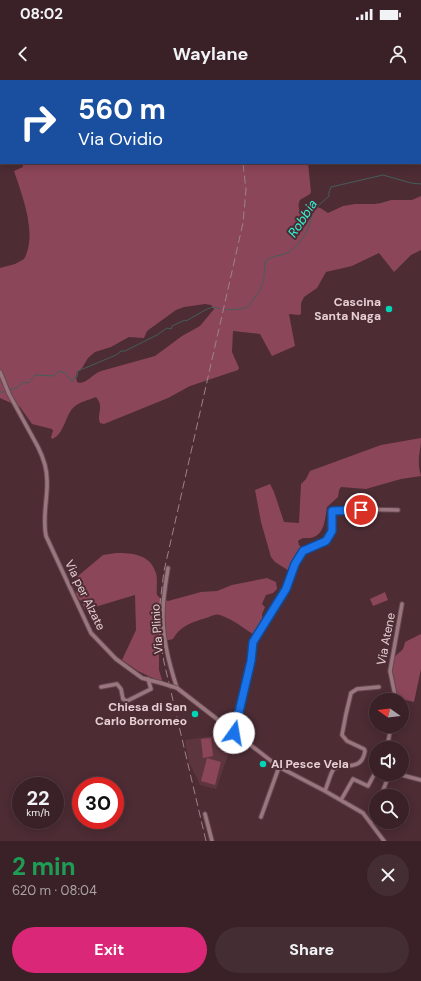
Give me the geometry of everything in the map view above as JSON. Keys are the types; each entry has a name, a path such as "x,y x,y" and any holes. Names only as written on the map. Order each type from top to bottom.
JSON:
{"street":[{"name":"Via per Alzate","path":"0,372 9,394 38,447 46,470 46,536 91,633 116,659 142,678 177,688 279,767 363,813 369,820"},
{"path":"234,733 251,661 253,642 286,589 295,564 303,551 326,541 332,531 332,511 348,509 398,510"},
{"name":"Via Plinio","path":"168,568 163,612 166,643 171,670 177,688"},
{"name":"Via Atene","path":"395,693 390,671 402,604"},
{"path":"101,687 118,684 123,698 127,701 151,689 148,679"},
{"path":"325,791 334,768 354,765 361,762 364,757 364,749 347,741 342,735 351,693 357,689 379,687"},
{"path":"261,817 279,767"},
{"path":"409,777 421,780"},
{"path":"341,800 353,779 368,786 371,781"},
{"path":"205,814 212,841"},
{"name":"Via per Alzate","path":"375,829 384,841"}],"shaded area":[{"path":"22,164 308,164 311,192 300,200 299,209 301,212 305,212 316,207 321,208 328,213 343,206 355,204 375,204 391,200 412,200 421,196 421,250 411,255 394,272 379,253 352,266 326,272 317,288 304,297 301,303 301,314 289,314 295,346 272,356 260,334 233,331 232,352 239,368 238,370 190,386 168,398 104,424 100,423 99,420 100,404 96,397 84,401 70,411 62,430 52,439 52,429 32,424 20,407 0,398 0,268 15,264 24,259 28,249 29,238 27,215 14,171 23,167","holes":["205,304 211,305 214,309 200,326 182,336 155,356 101,371 86,381 80,383 77,382 77,372 95,352 111,347 129,337 144,338 147,331 176,310 184,307"]},
{"path":"421,438 419,460 421,476 401,479 366,489 341,487 338,497 327,507 325,521 319,534 315,537 302,538 298,541 302,548 295,560 291,572 275,562 271,557 261,522 255,490 270,484 284,522 299,523 301,484 306,479 310,471 381,445"},
{"path":"116,553 134,554 145,558 156,573 157,595 168,601 201,592 217,591 232,585 267,578 276,582 277,589 273,593 266,595 262,604 265,607 262,614 263,629 257,637 230,619 216,614 213,615 187,625 179,631 173,639 159,641 159,670 163,683 138,671 122,660 136,630 135,595 85,610 81,600 80,601 76,594 78,576 103,555"},
{"path":"385,592 388,600 373,606 370,599"},
{"path":"421,634 421,669 414,702 409,701 409,693 396,693 391,672 392,662 402,650 405,642"},
{"path":"223,726 235,736 216,789 200,785 189,762 185,740 213,736"},
{"path":"211,738 213,756 203,758 201,739"},
{"path":"207,758 221,762 215,785 201,781"}],"waterway":[{"name":"Robbia","path":"225,310 243,309 248,306 262,286 265,261 272,257 290,252 298,244 308,229 314,211 329,196 331,187 383,175 411,183 421,184"},
{"name":"Robbia","path":"10,390 18,387 23,382 28,383 35,375 53,376 60,371 65,373 71,381 73,381 74,377 77,377 78,371 116,355 121,351 125,351 157,335 167,328 171,329 172,326 185,320 186,321 207,309 214,307 220,309"},
{"name":"Robbia","path":"0,392 5,392"}],"railway":[{"path":"206,841 164,662 159,631 160,603 164,571 243,223 246,190 243,164"}],"place":[{"name":"Cascina Santa Naga","path":"389,309"},
{"name":"Chiesa di San Carlo Borromeo","path":"195,714"},
{"name":"Al Pesce Vela","path":"263,764"}],"route":[{"path":"234,733 251,661 253,642 286,589 295,564 303,551 326,541 332,531 332,511 348,509 361,510"}]}
